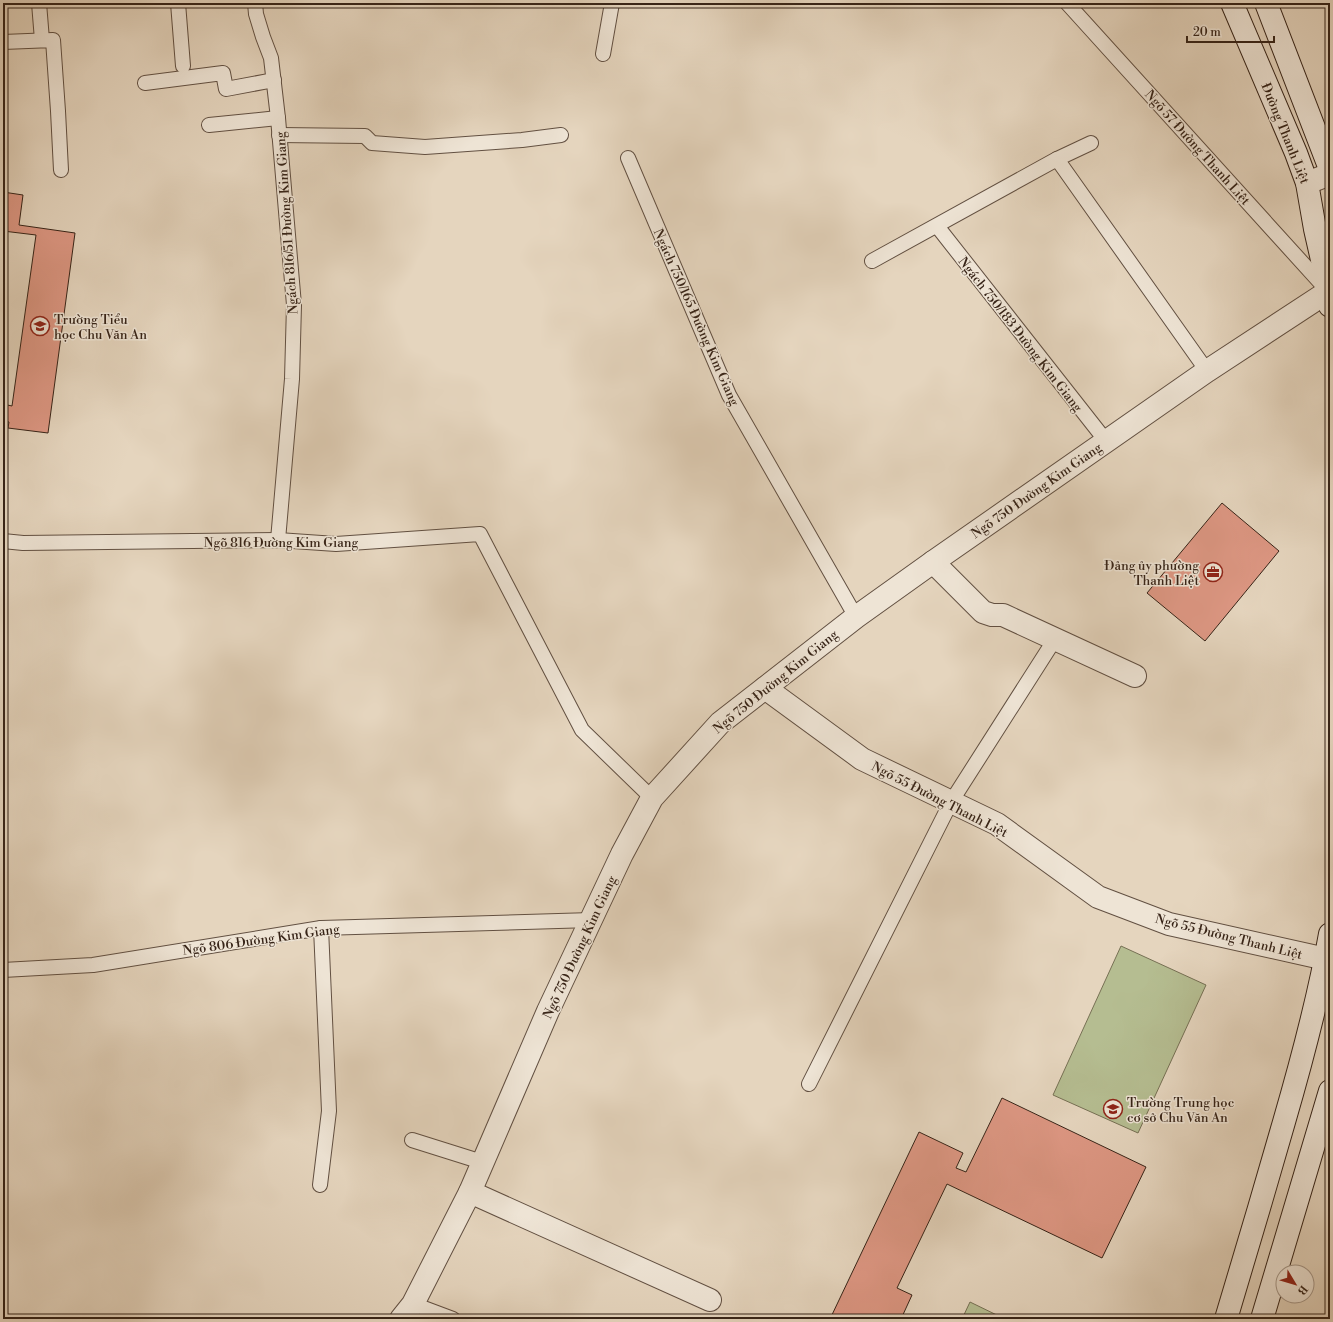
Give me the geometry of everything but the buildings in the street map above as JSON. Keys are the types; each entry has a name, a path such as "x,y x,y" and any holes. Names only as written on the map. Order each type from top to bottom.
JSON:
{"street":[{"name":"Đường Thanh Liệt","path":"1232,3 1296,153 1307,183 1315,229 1330,296"},
{"name":"Đường Thanh Liệt","path":"1266,3 1330,169"},
{"path":"1307,183 1330,174"},
{"name":"Ngõ 750 Đường Kim Giang","path":"407,1312 470,1192 548,1011 622,854 652,798 720,723 856,617 933,562 1207,371 1330,296"},
{"path":"933,562 983,612 992,615 1003,615 1135,676"},
{"name":"Ngõ 55 Đường Thanh Liệt","path":"765,688 862,759 997,824 1098,897 1169,924 1326,959"},
{"path":"1226,1319 1305,1048 1326,959 1330,934"},
{"path":"1262,1319 1330,1091"},
{"path":"470,1192 710,1300"}],"lane":[{"path":"39,3 42,40"},
{"path":"178,3 183,66"},
{"name":"Ngách 816/51 Đường Kim Giang","path":"255,3 256,14 271,58 274,80 294,306 292,378 278,540"},
{"path":"603,54 612,3"},
{"name":"Ngõ 57 Đường Thanh Liệt","path":"1067,3 1330,296"},
{"path":"3,42 53,40 61,170"},
{"path":"145,83 224,73 226,89 274,80"},
{"path":"209,125 278,118"},
{"path":"279,135 365,136 372,143 425,147 522,140 561,135"},
{"path":"872,261 1056,159 1091,143"},
{"name":"Ngách 750/165 Đường Kim Giang","path":"628,158 728,395 856,617"},
{"path":"1056,159 1207,371"},
{"name":"Ngách 750/183 Đường Kim Giang","path":"937,226 1106,441"},
{"name":"Ngõ 816 Đường Kim Giang","path":"3,541 23,543 278,540 336,544 480,534 582,730 652,798"},
{"path":"809,1084 951,802 1055,639"},
{"name":"Ngõ 806 Đường Kim Giang","path":"3,970 93,965 322,928 592,920"},
{"path":"320,1185 329,1111 322,928"},
{"path":"412,1140 482,1162"},
{"path":"407,1312 453,1319"}],"green space":[{"path":"1121,946 1206,985 1138,1133 1053,1095"},
{"path":"970,1302 1005,1319 962,1319"}],"place":[{"name":"Trường Tiểu học Chu Văn An","path":"40,326"},
{"name":"Đảng ủy phường Thanh Liệt","path":"1213,572"},
{"name":"Trường Trung học cơ sở Chu Văn An","path":"1113,1109"}]}
